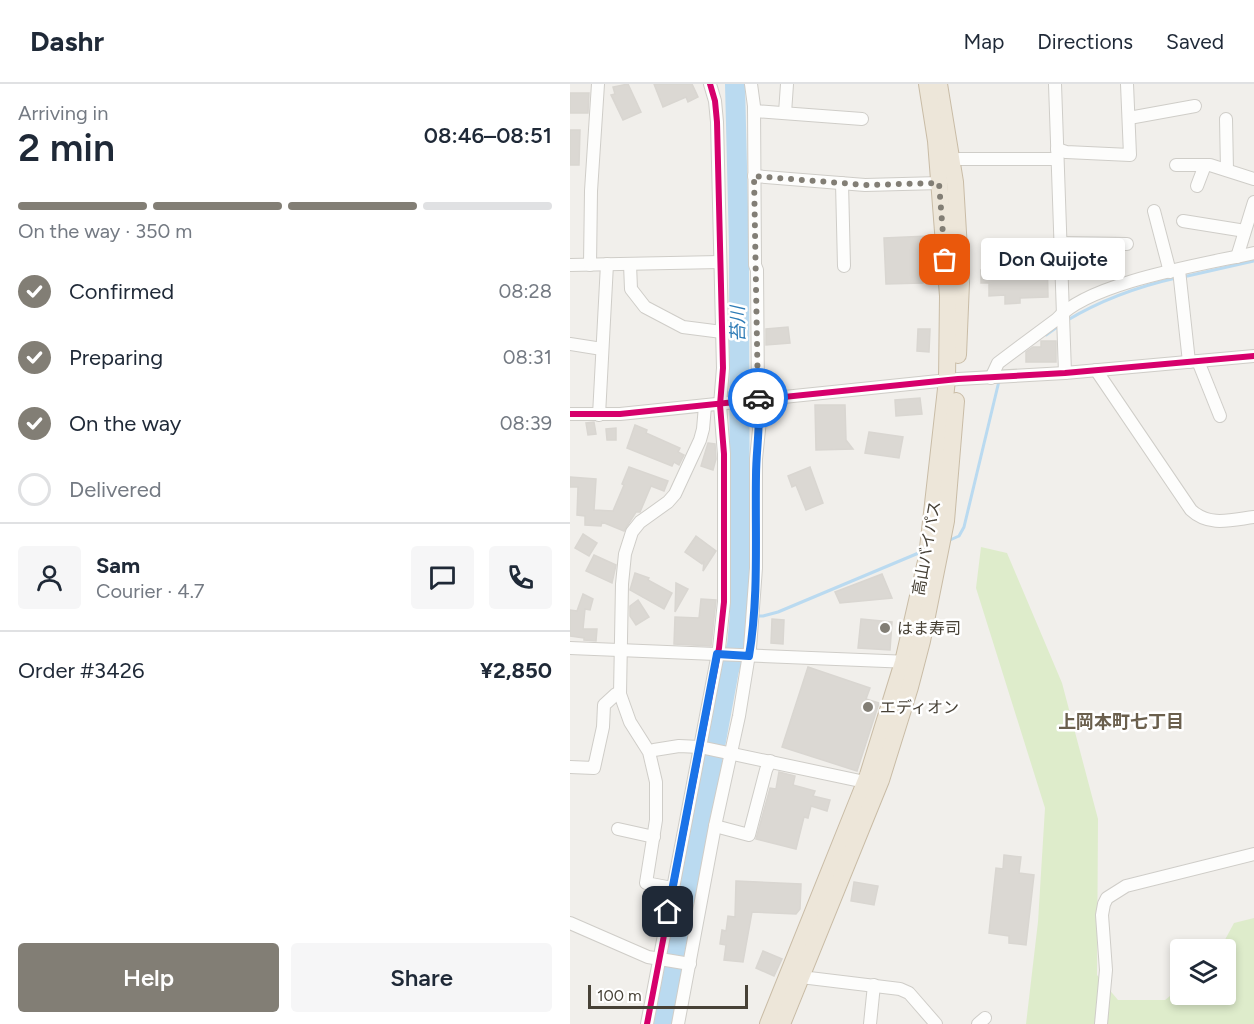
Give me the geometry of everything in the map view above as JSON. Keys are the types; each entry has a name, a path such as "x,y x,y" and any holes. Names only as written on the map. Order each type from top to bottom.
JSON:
{"highway":[{"name":"高山バイパス","path":"927,84 936,141 953,380"},
{"name":"高山バイパス","path":"782,1024 881,780 935,546 961,283 955,182 939,84"},
{"name":"高山バイパス","path":"768,1024 865,782 910,662"}],"street":[{"path":"590,265 591,191 598,84"},
{"path":"647,1024 719,655 724,602 723,368 717,122 715,100 710,84"},
{"path":"678,1024 687,964 716,826 753,622 756,459 760,420 755,400 754,111 751,84"},
{"path":"786,113 787,84"},
{"path":"1055,84 1065,373"},
{"path":"959,159 1066,152 1130,155 1127,84"},
{"path":"1129,118 1195,106"},
{"path":"754,111 862,119"},
{"path":"1227,119 1227,170"},
{"path":"1176,165 1205,165 1254,179"},
{"path":"1197,186 1205,165"},
{"path":"754,176 842,183 896,185 939,183"},
{"path":"842,183 844,266"},
{"path":"1237,257 1254,202"},
{"path":"1154,212 1177,274 1193,361 1220,416"},
{"path":"1184,221 1239,230 1244,233"},
{"path":"1060,243 1127,244"},
{"path":"992,378 998,363 1057,319 1095,295 1120,285 1177,274 1254,254"},
{"path":"570,265 720,262"},
{"path":"598,415 608,264"},
{"path":"630,264 631,290 645,307 683,327 722,332"},
{"path":"570,345 602,349"},
{"path":"570,414 598,415 705,406 953,380 1065,373 1254,356"},
{"path":"1096,370 1197,516 1217,522 1254,517"},
{"path":"672,888 646,883 654,837 657,798 649,752 630,722 620,694 622,584 628,542 640,522 668,502 675,494 700,440 705,406"},
{"path":"570,648 910,662"},
{"path":"570,767 594,768 603,728 604,705 616,694 620,694"},
{"path":"654,750 679,746 702,747 865,782"},
{"path":"716,826 749,835 770,761"},
{"path":"618,829 654,837"},
{"path":"1101,1024 1106,970 1102,915 1107,898 1126,886 1254,854"},
{"path":"570,923 648,957 687,964"},
{"path":"801,977 905,990 936,1024"},
{"path":"870,1024 874,985"}],"green space":[{"path":"981,547 1007,553 1062,683 1098,819 1097,975 1118,1000 1165,1000 1170,996 1170,1005 1236,1005 1236,939 1225,939 1234,923 1254,918 1254,1024 1026,1024 1038,922 1045,808 976,588"}],"building":[{"path":"628,84 641,112 623,120 611,95 615,94 613,87"},
{"path":"654,84 692,84 698,97 688,102 686,97 663,107"},
{"path":"570,93 589,93 588,113 570,113"},
{"path":"570,130 580,130 579,165 570,165"},
{"path":"928,236 930,275 923,276 923,283 886,284 884,238"},
{"path":"1047,252 1048,297 1020,298 1020,303 1005,304 1005,295 989,296 989,283 981,283 981,270 987,270 987,254"},
{"path":"788,327 790,343 766,345 766,329"},
{"path":"918,329 930,329 929,352 917,351"},
{"path":"1041,341 1056,341 1056,362 1026,362 1026,352 1033,347 1041,347"},
{"path":"920,398 922,414 896,416 895,400"},
{"path":"815,405 845,405 846,440 853,449 816,450"},
{"path":"594,422 596,434 588,435 586,423"},
{"path":"635,425 647,430 646,433 680,448 678,452 684,455 679,465 674,462 672,466 627,448"},
{"path":"616,428 616,440 607,440 606,429"},
{"path":"869,432 903,437 899,458 865,453"},
{"path":"708,443 715,444 716,459 713,470 701,466"},
{"path":"629,467 668,481 664,491 651,486 640,512 636,512 624,531 602,522 601,526 585,525 585,516 577,515 578,487 570,487 570,477 596,479 594,510 613,511"},
{"path":"810,467 823,503 806,510 796,485 792,487 788,476"},
{"path":"583,534 597,543 589,556 575,548"},
{"path":"696,536 716,551 703,571 704,561 702,564 685,552"},
{"path":"594,555 616,565 612,583 586,571"},
{"path":"635,573 649,578 648,580 672,593 664,609 630,590"},
{"path":"882,574 892,598 840,603 835,592"},
{"path":"676,583 688,589 675,612"},
{"path":"583,594 593,599 590,610 585,609 583,629 597,629 596,641 570,636 570,610 577,611"},
{"path":"701,599 716,600 711,646 674,644 675,617 699,618"},
{"path":"638,600 649,617 636,625 630,616 630,606"},
{"path":"772,619 784,620 783,644 771,643"},
{"path":"861,619 892,622 890,650 858,648"},
{"path":"808,667 870,688 866,699 879,703 857,771 782,747"},
{"path":"779,772 795,776 793,785 815,791 813,796 830,800 827,811 811,806 808,818 804,817 796,849 756,839 770,788 776,789"},
{"path":"1004,855 1021,857 1019,873 1034,875 1026,945 1009,943 1009,936 989,933 996,868 1003,869"},
{"path":"736,881 801,884 800,909 796,914 752,912 743,962 724,960 726,945 720,944 722,930 726,931 728,916 735,917"},
{"path":"854,882 878,886 874,905 851,901"},
{"path":"763,951 782,959 774,976 756,968"}],"waterway":[{"name":"苔川","path":"664,1024 729,670 737,645 740,614 739,248 735,84"},
{"path":"1183,277 1254,261"},
{"path":"1066,321 1119,295 1176,278"},
{"path":"1046,335 1060,325"},
{"path":"950,540 959,536 964,527 999,381"},
{"path":"755,616 778,612 921,552"},
{"path":"740,614 748,615"}],"cycle path":[{"path":"647,1024 719,648 724,602 724,454 720,405 723,368 717,122 715,101 710,84"},
{"path":"570,414 620,414 958,379 1065,373 1254,356"}],"way so far":[{"path":"758,398 754,176 865,185 939,183 945,260"}],"place":[{"name":"Don Quijote","path":"945,260"},
{"name":"はま寿司","path":"885,628"},
{"name":"エディオン","path":"868,707"}],"district":[{"name":"上岡本町七丁目","path":"1121,722"}],"route":[{"path":"668,912 717,654 749,656 756,568 756,459 760,420 758,398"}]}
